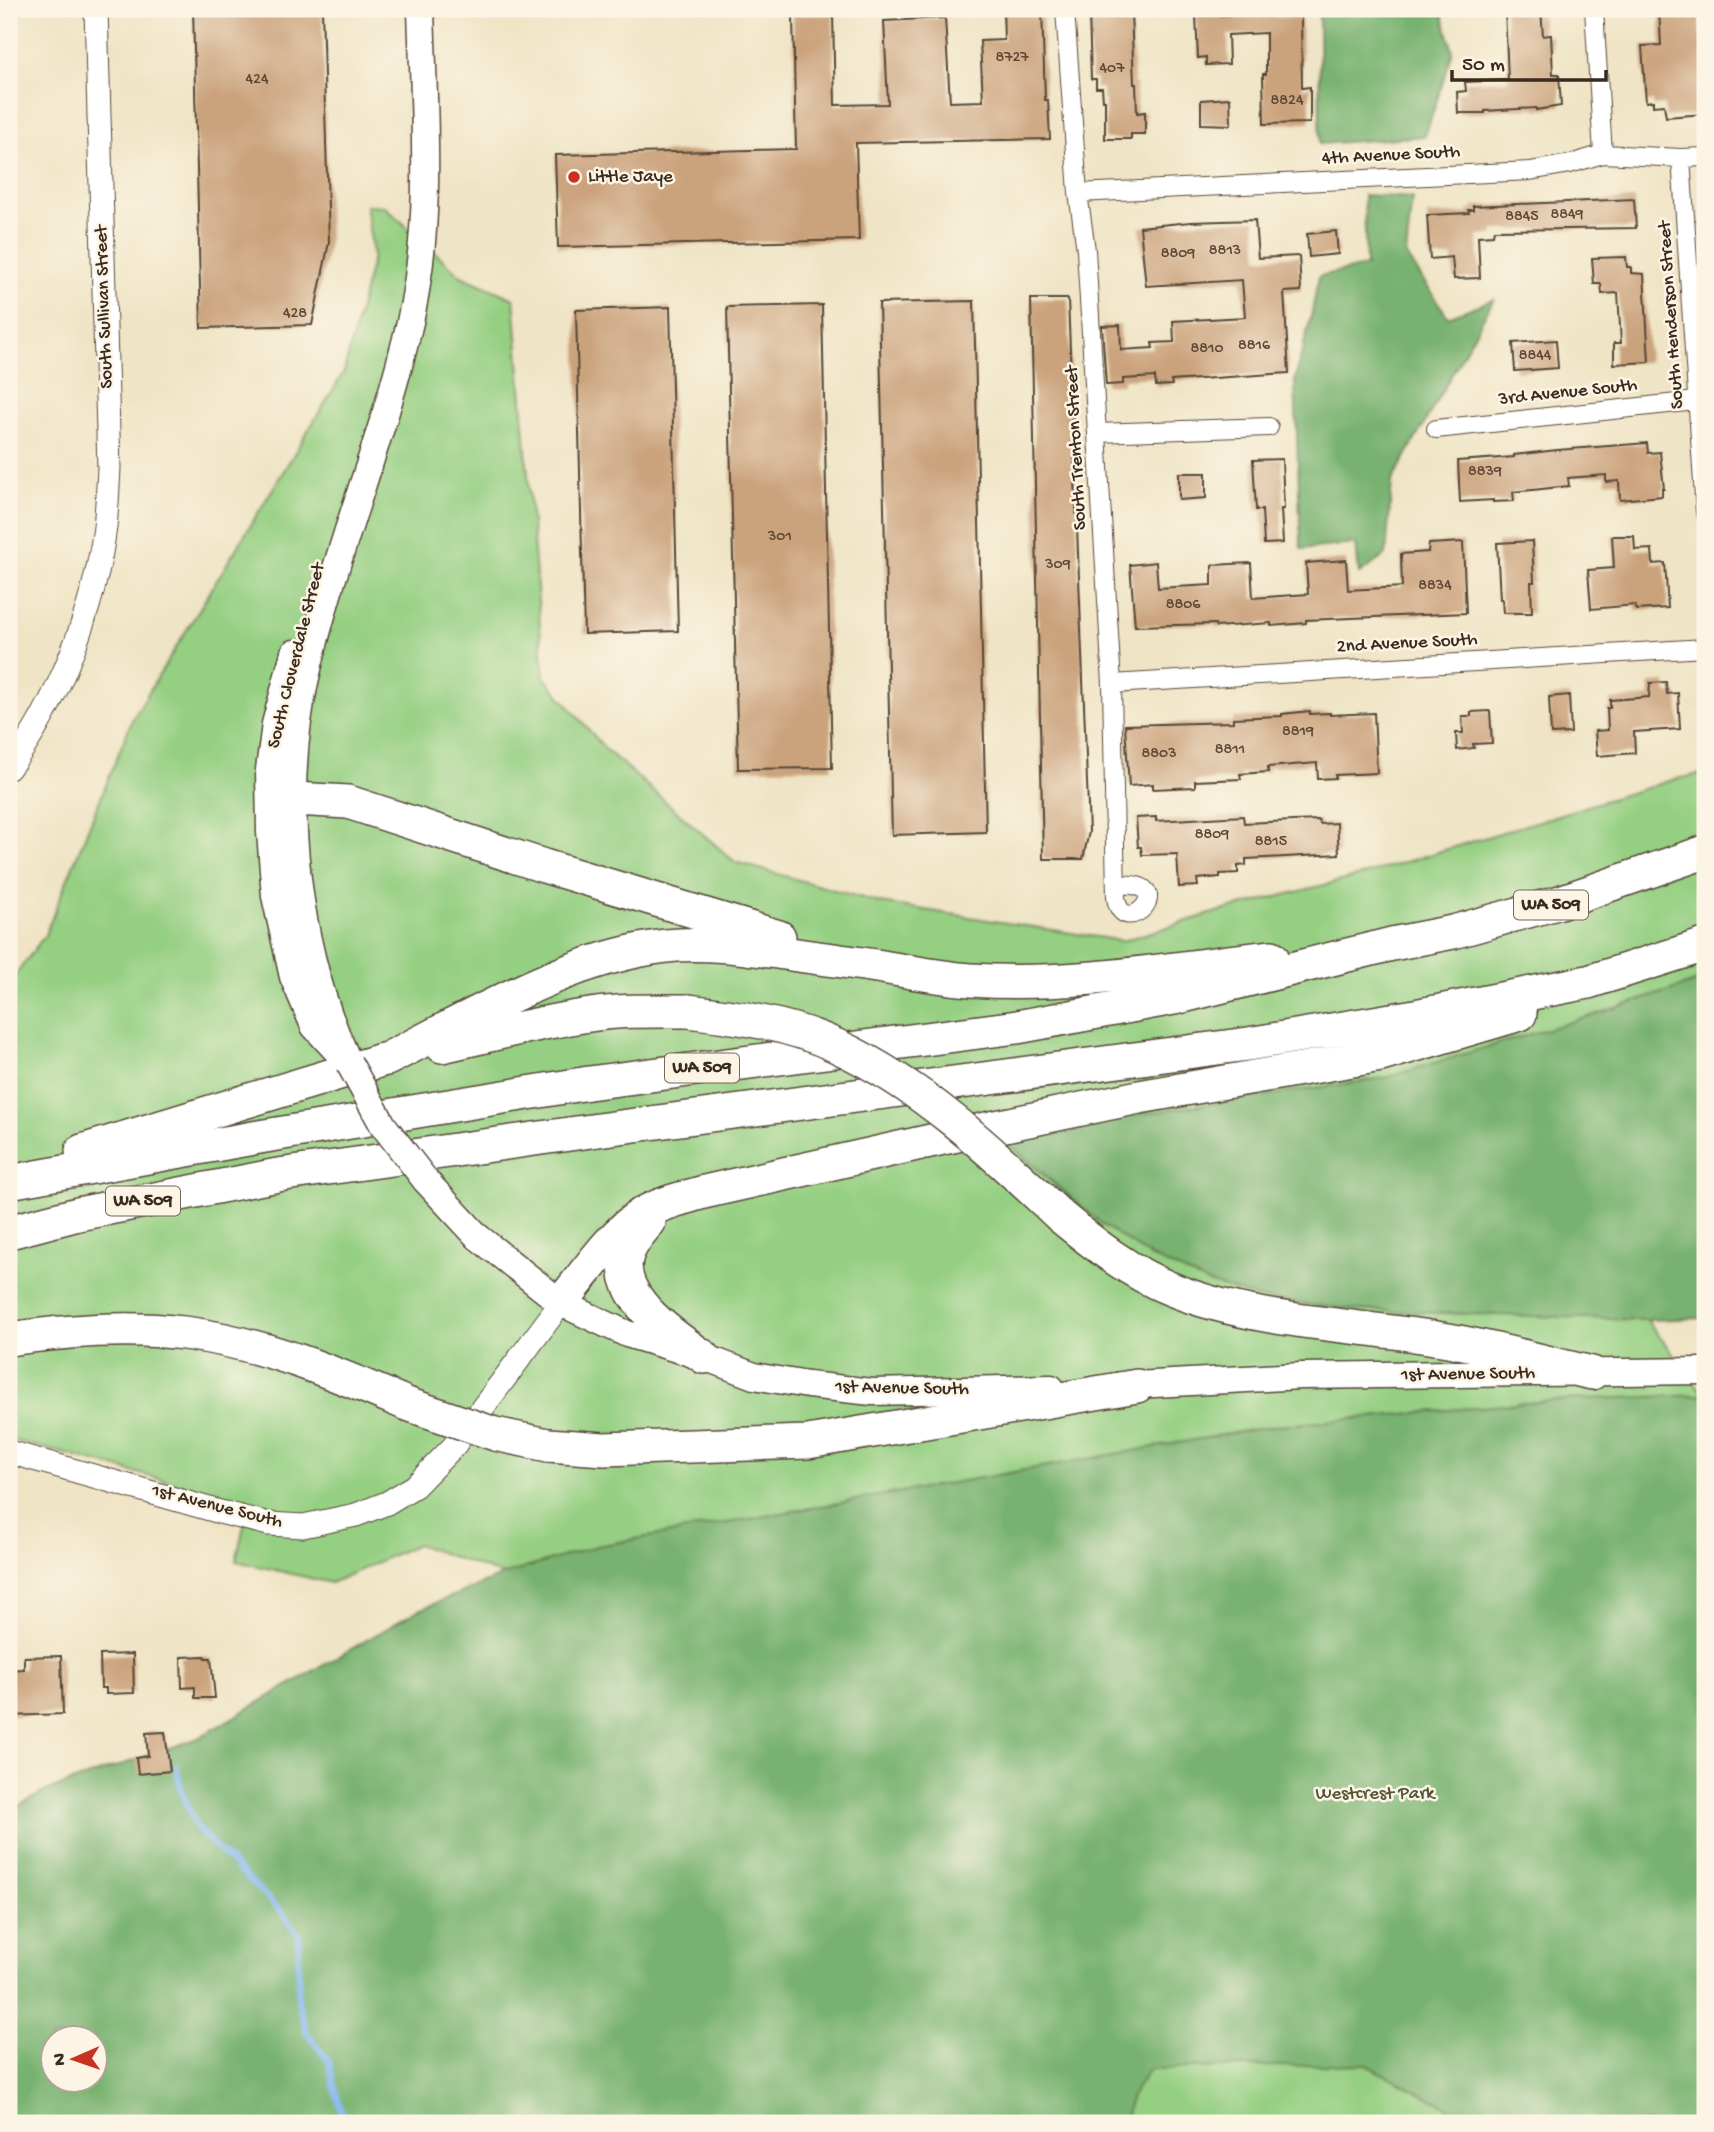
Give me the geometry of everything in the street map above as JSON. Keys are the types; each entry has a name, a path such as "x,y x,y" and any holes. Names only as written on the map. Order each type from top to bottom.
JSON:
{"highway":[{"path":"294,799 348,802 544,866 878,967"},
{"name":"WA 509","path":"9,1182 259,1137 589,1083 1017,1027 1179,998 1392,944 1453,932 1557,903 1705,852"},
{"path":"387,1059 523,991 568,972 607,958 667,946 708,944 972,981 1057,981 1392,944"},
{"name":"WA 509","path":"9,1232 78,1214 278,1175 632,1125 1248,1044 1415,1016 1588,982 1705,945"},
{"path":"561,1303 626,1227 643,1214 665,1204 717,1189 1139,1097 1381,1055 1487,1025 1542,1006 1588,982"},
{"path":"9,1172 387,1059 545,1023 592,1014 629,1011 688,1011 737,1016 785,1028 835,1045 894,1076 944,1111 1093,1243 1129,1267 1170,1289 1221,1306 1324,1324 1444,1339 1592,1373"},
{"path":"665,1204 631,1247 626,1259 628,1281 645,1309 676,1338 704,1357"},
{"path":"9,1339 83,1331 151,1330 185,1333 281,1354 407,1404 495,1434 548,1444 604,1449 808,1442 1138,1386"}],"main road":[{"name":"South Cloverdale Street","path":"421,9 426,166 418,275 410,320 390,399 325,603 305,682 296,732 295,853 302,915 333,1030 383,1125 426,1181 478,1237 561,1303"},
{"name":"South Cloverdale Street","path":"349,1063 314,1026 293,977 275,896 269,770 275,724 310,592 344,490 372,451"},
{"name":"1st Avenue South","path":"561,1303 626,1334 704,1357 754,1376 872,1392 1138,1386 1301,1377 1705,1371"}],"street":[{"name":"South Sullivan Street","path":"9,768 40,720 70,659 97,572 105,527 109,468 96,9"},
{"name":"South Trenton Street","path":"1065,9 1077,193 1086,250 1112,684 1116,885"},
{"path":"1594,9 1602,154"},
{"name":"4th Avenue South","path":"1077,193 1530,171 1570,164 1602,154 1705,157"},
{"name":"South Henderson Street","path":"1681,158 1702,400 1705,512"},
{"name":"3rd Avenue South","path":"1436,429 1702,400"},
{"path":"1097,433 1269,427"},
{"name":"2nd Avenue South","path":"1112,684 1705,648"},
{"name":"1st Avenue South","path":"9,1452 269,1524 303,1526 356,1515 387,1503 415,1486 454,1446 561,1303"}],"green space":[{"path":"1319,9 1441,9 1453,52 1425,136 1320,144"},
{"path":"1364,195 1412,198 1406,255 1448,317 1494,299 1392,481 1386,555 1359,574 1356,544 1301,549 1295,380 1319,276 1366,266"},
{"path":"366,205 384,206 461,276 514,299 544,677 605,749 735,862 880,903 1122,941 1217,912 1360,876 1672,780 1705,773 1705,979 1385,1078 999,1135 1103,1225 1151,1256 1356,1310 1647,1320 1704,1395 1560,1400 1273,1426 597,1546 508,1574 1705,2123 523,2123 503,1575 417,1544 331,1583 236,1561 249,1503 9,1439 9,984 45,935 133,718 344,372 373,256"},
{"path":"1705,979 1705,1318 1647,1320 1356,1310 1262,1299 1208,1283 1150,1256 1103,1225 998,1135 1385,1078"},
{"name":"Westcrest Park","path":"1705,1395 1705,2123 1468,2123 1461,2114 1364,2064 1149,2069 1130,2098 1126,2123 9,2123 9,1811 46,1791 196,1739 417,1611 503,1575 597,1546 1273,1426 1560,1400"}],"building":[{"path":"193,9 322,9 329,242 312,325 201,328"},
{"path":"1003,9 1042,9 1045,100 1048,100 1050,139 856,143 859,240 558,247 555,155 796,149 793,15 833,14 835,105 888,104 884,21 945,18 950,102 983,101 980,41 1004,40"},
{"path":"1505,9 1541,9 1543,36 1551,35 1553,74 1559,74 1561,106 1536,110 1458,113 1457,92 1466,91 1465,82 1508,80"},
{"path":"1659,9 1699,9 1700,34 1705,33 1705,114 1666,117 1664,105 1653,106 1653,101 1646,102 1642,46 1661,45"},
{"path":"1131,10 1137,113 1145,112 1145,134 1131,134 1131,139 1105,139 1105,100 1102,88 1096,88 1096,79 1091,79 1089,11"},
{"path":"1196,16 1301,17 1302,88 1310,87 1310,123 1264,124 1266,33 1228,35 1229,64 1206,65 1206,57 1198,58"},
{"path":"1230,98 1231,125 1201,124 1201,100"},
{"path":"1634,199 1636,228 1494,230 1493,235 1478,236 1480,278 1454,279 1452,257 1430,259 1427,215 1469,213 1468,210 1473,210 1473,206"},
{"path":"1255,220 1258,258 1299,256 1301,291 1284,292 1289,373 1171,381 1172,385 1156,386 1155,377 1123,379 1123,384 1106,385 1102,326 1120,325 1121,350 1153,348 1152,343 1174,342 1173,321 1245,317 1242,280 1146,286 1140,227"},
{"path":"1336,231 1338,254 1309,257 1307,234"},
{"path":"1626,257 1631,273 1644,274 1649,362 1614,364 1614,343 1621,343 1618,293 1602,294 1601,284 1594,284 1592,258"},
{"path":"1031,299 1068,299 1089,832 1083,859 1043,859"},
{"path":"974,301 986,832 892,835 879,303"},
{"path":"822,305 832,768 738,769 727,307"},
{"path":"670,307 678,631 584,634 576,310"},
{"path":"1556,340 1558,368 1515,371 1513,343"},
{"path":"1647,443 1648,453 1660,452 1664,489 1662,496 1620,500 1619,481 1606,482 1606,475 1568,478 1569,486 1513,492 1514,501 1460,502 1458,461"},
{"path":"1282,459 1283,543 1264,544 1262,510 1256,510 1253,460"},
{"path":"1179,473 1206,473 1206,498 1179,500"},
{"path":"1612,536 1634,536 1635,550 1652,549 1653,564 1665,563 1668,608 1636,610 1635,605 1591,609 1588,570 1614,568"},
{"path":"1532,541 1532,613 1503,613 1497,543"},
{"path":"1463,542 1466,613 1306,620 1306,623 1271,626 1271,623 1216,627 1215,624 1135,626 1130,565 1156,562 1158,588 1212,585 1212,565 1251,563 1253,598 1308,594 1306,563 1346,560 1348,590 1402,587 1401,554 1428,552 1429,544"},
{"path":"1666,682 1667,694 1678,693 1680,729 1634,732 1635,753 1597,756 1595,731 1608,730 1607,708 1610,708 1610,700 1649,697 1650,683"},
{"path":"1569,695 1571,733 1551,734 1549,697"},
{"path":"1310,711 1310,714 1330,715 1374,713 1377,773 1335,775 1336,778 1318,779 1317,763 1268,767 1268,772 1240,774 1241,779 1195,781 1195,787 1153,789 1153,784 1129,786 1125,725 1233,722 1233,718 1282,716"},
{"path":"1490,711 1492,743 1473,744 1474,748 1457,750 1456,733 1463,733 1462,716 1471,716 1471,712"},
{"path":"1243,816 1244,823 1319,820 1320,824 1337,823 1339,854 1246,859 1246,865 1238,866 1238,873 1197,879 1198,886 1179,887 1177,854 1142,855 1141,847 1138,847 1136,818 1156,817 1156,821"},
{"path":"133,1654 134,1693 106,1694 106,1688 101,1688 100,1655"},
{"path":"61,1656 63,1714 9,1716 9,1670 24,1669 24,1657"},
{"path":"181,1657 211,1658 215,1698 195,1698 195,1687 182,1688"},
{"path":"165,1732 170,1771 138,1774 136,1758 148,1756 146,1733"}],"waterway":[{"path":"176,1766 181,1790 197,1829 282,1912 299,1935 298,2002 306,2031 329,2062 342,2113 352,2123"}],"place":[{"name":"Little Jaye","path":"574,177"}]}
